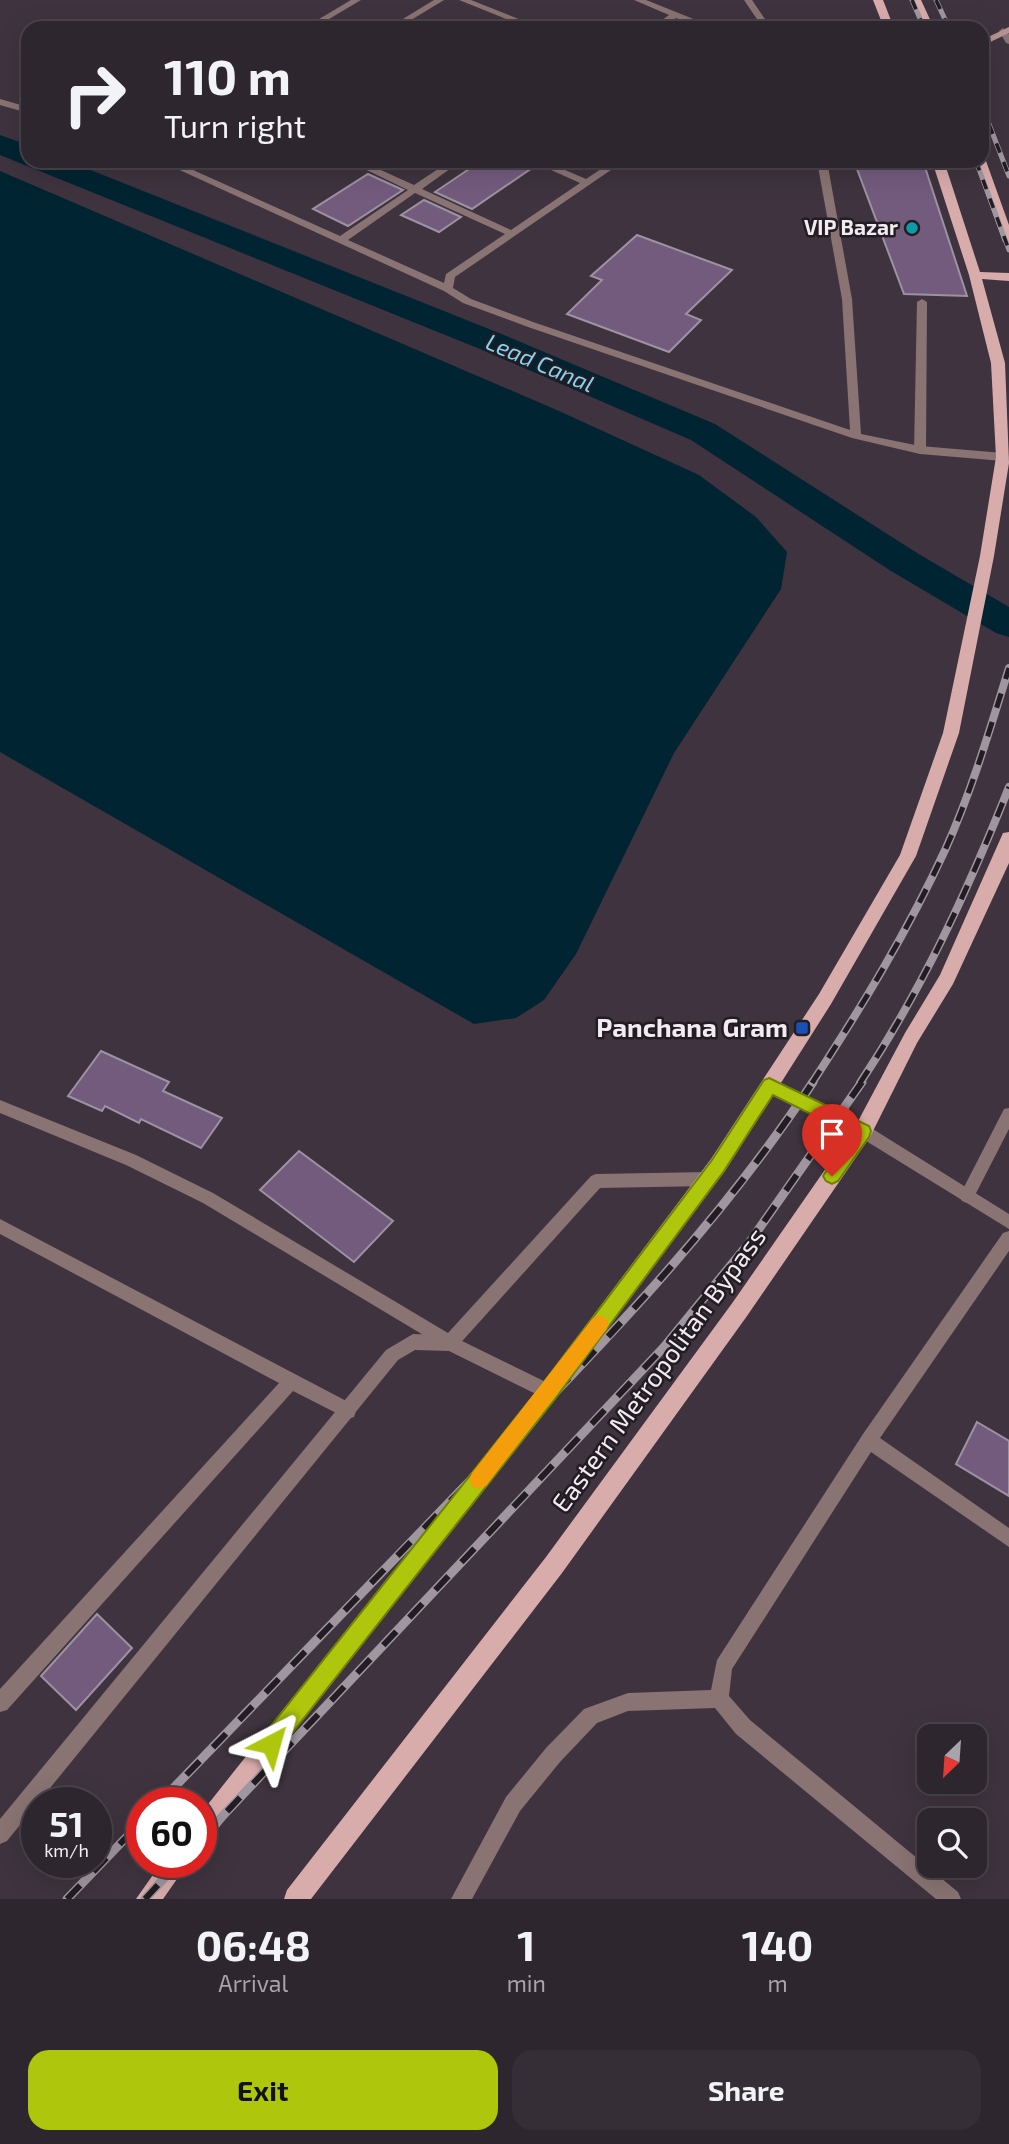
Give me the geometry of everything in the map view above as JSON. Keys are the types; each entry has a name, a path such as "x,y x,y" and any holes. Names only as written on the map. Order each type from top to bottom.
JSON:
{"main road":[{"path":"878,0 886,21"},
{"path":"916,0 926,21"},
{"path":"989,40 1006,31"},
{"path":"217,1812 548,1392 708,1179 825,999 908,856 951,733 987,556 1003,457 1004,364 940,168"},
{"path":"983,168 1009,242"},
{"path":"975,275 1009,277"},
{"name":"Eastern Metropolitan Bypass","path":"296,1899 554,1565 740,1309 863,1131 911,1038 947,979 1001,862 1009,838"},
{"path":"148,1899 164,1878"}],"street":[{"path":"320,21 357,0"},
{"path":"404,21 440,0"},
{"path":"463,0 518,21"},
{"path":"638,0 694,21"},
{"path":"748,0 762,21"},
{"path":"666,21 676,14"},
{"path":"1006,31 1009,41"},
{"path":"0,102 21,108"},
{"path":"181,168 449,289 480,306 856,436 920,450 1003,457"},
{"path":"368,168 512,234"},
{"path":"341,240 446,168"},
{"path":"552,168 587,183"},
{"path":"449,289 450,276 610,168"},
{"path":"823,168 847,299 856,436"},
{"path":"920,450 922,302"},
{"path":"769,1085 863,1131 1009,1222"},
{"path":"0,1106 131,1160 208,1198 450,1343 548,1392"},
{"path":"967,1196 1009,1114"},
{"path":"0,1834 392,1355 413,1342 450,1343 596,1181 708,1179"},
{"path":"0,1226 348,1411"},
{"path":"951,1899 743,1727 719,1699 723,1666 869,1440 1009,1238"},
{"path":"0,1703 292,1381"},
{"path":"869,1440 1009,1538"},
{"path":"461,1899 513,1804 553,1755 591,1716 628,1702 719,1699"}],"water":[{"path":"0,171 559,411 699,475 756,517 787,552 781,589 674,753 576,954 544,1000 516,1018 474,1024 0,752"}],"building":[{"path":"471,168 532,168 472,209 435,192"},
{"name":"VIP Bazar","path":"857,168 925,168 967,296 904,294"},
{"path":"368,174 403,190 348,226 313,209"},
{"path":"424,200 461,217 439,232 401,215"},
{"path":"637,235 732,270 686,314 701,320 669,352 567,314 602,280 591,276"},
{"path":"101,1051 169,1082 163,1091 222,1118 201,1148 141,1119 139,1123 105,1106 102,1111 68,1096"},
{"path":"299,1151 393,1221 354,1262 260,1190"},
{"path":"977,1422 1009,1441 1009,1496 956,1464"},
{"path":"97,1614 132,1648 76,1710 41,1676"}],"waterway":[{"name":"Lead Canal","path":"0,144 21,153"},
{"name":"Lead Canal","path":"59,168 492,342 703,432 904,562 1009,624"}],"railway":[{"path":"912,0 921,21"},
{"path":"936,0 946,21"},
{"path":"989,124 1009,176"},
{"path":"979,168 1009,250"},
{"path":"812,1083 883,968 946,848 972,782 1009,668"},
{"path":"860,1083 924,976 977,864 1009,787"},
{"path":"174,1787 558,1390 649,1292 735,1190 813,1082"},
{"path":"217,1822 664,1347 749,1243 862,1082"},
{"path":"67,1899 126,1838"},
{"path":"145,1899 164,1878"}],"slow traffic":[{"path":"479,1480 599,1324"}],"place":[{"name":"VIP Bazar","path":"912,228"},
{"name":"Panchana Gram","path":"802,1028"}],"route":[{"path":"271,1744 548,1392 718,1165 769,1085 863,1131 832,1176"}]}
